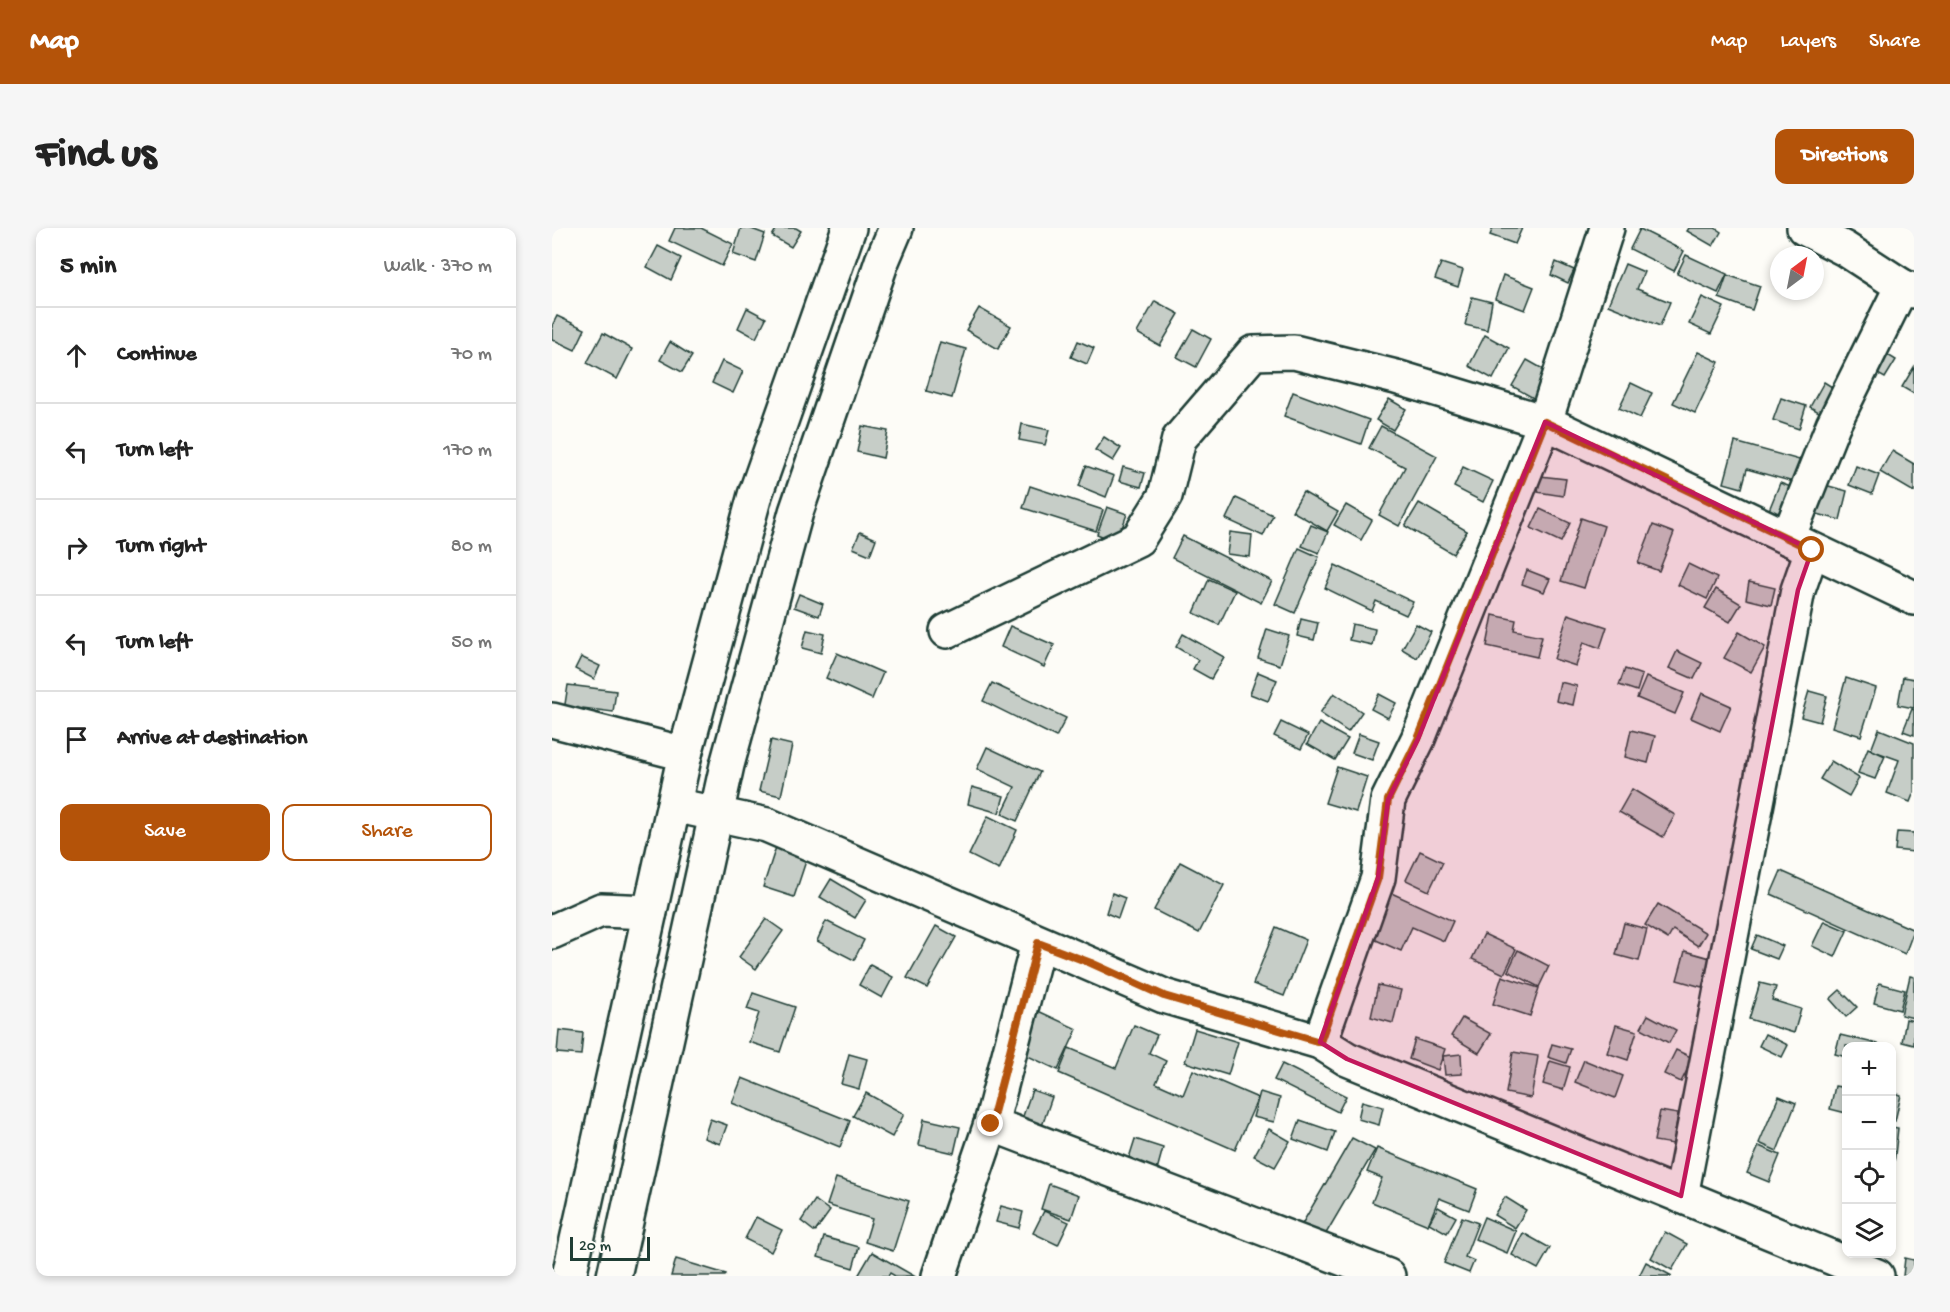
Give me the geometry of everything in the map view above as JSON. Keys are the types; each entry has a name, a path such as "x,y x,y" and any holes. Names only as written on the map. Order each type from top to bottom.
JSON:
{"street":[{"path":"569,1276 685,754 755,495 849,228"},
{"path":"614,1276 727,765 796,512 882,261 896,228"},
{"path":"1320,1042 1378,878 1388,800 1418,739 1545,422 1607,228"},
{"path":"1681,1196 1798,590 1800,544 1833,425 1908,288 1845,249 1804,228"},
{"path":"947,631 1138,539 1165,496 1179,439 1252,353 1294,352 1396,377 1545,422 1914,598"},
{"path":"552,720 685,754"},
{"path":"674,805 767,825 1164,996 1320,1042 1347,1059 1681,1196 1843,1269 1877,1276"},
{"path":"552,932 601,910 650,912"},
{"path":"939,1276 991,1124 1038,943"},
{"path":"991,1124 1388,1276"}],"highlighted area":[{"path":"1545,422 1812,550 1798,590 1681,1196 1347,1059 1320,1042 1378,878 1388,800 1418,739"}],"building":[{"path":"675,228 701,228 733,244 722,266 669,241"},
{"path":"741,228 749,228 765,234 756,262 733,254"},
{"path":"777,228 796,228 801,231 791,247 772,236"},
{"path":"1493,228 1522,228 1515,244 1490,235"},
{"path":"1689,228 1715,228 1721,232 1713,246 1687,231"},
{"path":"1640,229 1684,251 1674,271 1630,249"},
{"path":"658,246 681,258 671,280 647,267"},
{"path":"1686,255 1727,274 1718,293 1677,274"},
{"path":"1556,262 1574,270 1568,283 1551,275"},
{"path":"1441,263 1463,270 1458,287 1435,279"},
{"path":"1625,264 1644,272 1637,289 1670,302 1660,326 1608,305"},
{"path":"1503,275 1534,287 1525,310 1495,299"},
{"path":"1727,275 1760,286 1752,310 1719,298"},
{"path":"1472,297 1492,302 1487,330 1465,325"},
{"path":"1702,297 1724,307 1711,334 1689,324"},
{"path":"1155,301 1179,314 1160,346 1137,333"},
{"path":"747,308 766,318 756,338 738,328"},
{"path":"979,308 1011,326 998,349 966,330"},
{"path":"557,316 585,329 575,350 552,339 552,326"},
{"path":"1193,329 1211,339 1196,367 1177,357"},
{"path":"603,333 632,349 617,379 587,363"},
{"path":"1485,335 1509,348 1493,379 1469,366"},
{"path":"1078,341 1094,348 1087,364 1071,357"},
{"path":"670,342 692,356 682,372 660,360"},
{"path":"940,342 966,349 952,398 926,391"},
{"path":"1878,349 1896,360 1885,378 1867,368"},
{"path":"1698,352 1719,362 1695,413 1673,403"},
{"path":"1527,360 1552,374 1537,400 1512,386"},
{"path":"722,361 743,371 733,393 712,383"},
{"path":"1914,367 1914,394 1902,387"},
{"path":"1824,382 1845,395 1831,419 1810,407"},
{"path":"1631,383 1652,393 1640,418 1619,408"},
{"path":"1293,392 1369,420 1361,444 1284,416"},
{"path":"1781,398 1806,406 1799,429 1773,420"},
{"path":"1389,399 1406,409 1393,430 1376,420"},
{"path":"1022,424 1049,430 1045,445 1019,440"},
{"path":"862,426 888,431 883,458 857,452"},
{"path":"1381,426 1437,456 1399,526 1379,515 1405,467 1369,448"},
{"path":"1104,437 1121,448 1113,461 1095,450"},
{"path":"1735,442 1803,461 1797,483 1747,469 1742,488 1724,483"},
{"path":"1892,451 1914,464 1914,492 1880,472"},
{"path":"1086,466 1114,476 1106,497 1079,486"},
{"path":"1856,466 1879,475 1872,494 1849,485"},
{"path":"1123,467 1145,473 1141,487 1119,481"},
{"path":"1463,467 1493,481 1483,502 1454,487"},
{"path":"1540,476 1566,479 1563,496 1538,492"},
{"path":"1814,482 1847,491 1840,520 1806,511"},
{"path":"1780,483 1799,490 1788,518 1769,510"},
{"path":"1030,486 1103,510 1096,531 1023,508"},
{"path":"1303,492 1338,512 1327,531 1292,511"},
{"path":"1236,498 1273,515 1263,536 1226,519"},
{"path":"1419,503 1467,531 1453,554 1405,526"},
{"path":"1346,505 1372,520 1361,540 1334,525"},
{"path":"1107,507 1127,514 1117,542 1097,534"},
{"path":"1540,509 1570,523 1561,542 1531,528"},
{"path":"1581,518 1604,526 1584,588 1561,581"},
{"path":"1311,525 1328,532 1319,553 1302,546"},
{"path":"1653,525 1674,533 1659,571 1638,563"},
{"path":"860,532 876,539 870,555 853,548"},
{"path":"1230,532 1252,535 1250,557 1227,554"},
{"path":"1183,536 1272,581 1261,603 1172,558"},
{"path":"1299,548 1319,557 1295,613 1275,604"},
{"path":"1688,564 1717,578 1707,599 1678,585"},
{"path":"1335,565 1413,602 1406,615 1376,601 1372,611 1325,588"},
{"path":"1527,570 1550,579 1544,592 1522,584"},
{"path":"1209,579 1235,591 1219,625 1194,613"},
{"path":"1749,582 1775,588 1771,605 1746,599"},
{"path":"1716,589 1741,604 1730,622 1705,608"},
{"path":"799,594 823,604 819,616 794,607"},
{"path":"1568,614 1607,627 1600,648 1584,642 1576,666 1554,659"},
{"path":"1493,615 1516,620 1514,630 1542,636 1537,657 1487,646"},
{"path":"1301,619 1318,623 1314,640 1297,636"},
{"path":"1352,624 1375,629 1372,645 1349,640"},
{"path":"1416,624 1431,632 1417,658 1402,649"},
{"path":"1010,626 1054,645 1044,667 1001,647"},
{"path":"1267,629 1289,636 1280,665 1258,658"},
{"path":"807,630 825,634 821,653 802,648"},
{"path":"1739,632 1765,647 1751,672 1724,658"},
{"path":"1183,634 1224,657 1211,679 1193,669 1198,660 1176,647"},
{"path":"1677,651 1702,663 1694,679 1669,668"},
{"path":"837,653 883,673 872,699 826,678"},
{"path":"581,657 600,666 594,679 575,669"},
{"path":"1625,669 1642,675 1637,691 1619,685"},
{"path":"1258,672 1277,680 1268,701 1250,694"},
{"path":"1646,677 1684,693 1675,714 1637,698"},
{"path":"1903,677 1914,679 1914,708 1898,705"},
{"path":"1846,678 1876,688 1861,736 1832,727"},
{"path":"1560,682 1577,686 1573,705 1556,701"},
{"path":"992,683 1066,718 1056,737 983,701"},
{"path":"568,685 616,691 613,712 583,708 581,720 563,717"},
{"path":"1809,691 1827,696 1820,722 1801,717"},
{"path":"1334,693 1362,712 1348,732 1320,713"},
{"path":"1702,693 1731,706 1720,731 1691,718"},
{"path":"1379,694 1396,703 1388,718 1371,709"},
{"path":"1912,709 1914,710 1914,735 1903,731"},
{"path":"1281,722 1308,735 1301,749 1274,736"},
{"path":"1319,723 1348,739 1335,760 1307,744"},
{"path":"1879,729 1914,743 1914,792 1910,802 1887,793 1899,760 1871,750"},
{"path":"1631,730 1655,736 1648,763 1625,757"},
{"path":"1359,734 1379,741 1372,760 1352,753"},
{"path":"771,740 792,745 781,796 759,791"},
{"path":"987,747 1040,772 1017,821 1002,814 1015,787 977,769"},
{"path":"1868,748 1885,756 1875,779 1858,773"},
{"path":"1831,761 1859,778 1849,796 1820,779"},
{"path":"1337,767 1367,777 1356,812 1325,803"},
{"path":"972,787 1004,796 999,813 968,804"},
{"path":"1632,789 1675,815 1663,837 1619,812"},
{"path":"988,816 1017,830 999,870 969,855"},
{"path":"1897,832 1914,833 1914,852 1895,850"},
{"path":"776,847 807,858 794,897 763,887"},
{"path":"1420,851 1443,862 1429,891 1406,880"},
{"path":"1180,862 1224,885 1199,933 1154,910"},
{"path":"1781,871 1914,930 1905,954 1771,894"},
{"path":"831,879 866,900 855,918 820,897"},
{"path":"1387,891 1453,921 1444,941 1412,927 1401,951 1367,936"},
{"path":"1112,893 1125,898 1118,918 1106,913"},
{"path":"1658,904 1706,933 1698,946 1673,930 1668,939 1645,925"},
{"path":"766,919 783,931 756,969 739,957"},
{"path":"826,921 864,940 854,960 817,941"},
{"path":"1824,921 1847,931 1835,957 1812,946"},
{"path":"1624,923 1647,929 1639,961 1616,955"},
{"path":"936,926 956,937 927,988 907,978"},
{"path":"1276,927 1306,940 1284,996 1253,984"},
{"path":"1484,934 1516,949 1504,974 1472,959"},
{"path":"1757,935 1783,946 1777,959 1751,949"},
{"path":"1518,950 1549,966 1539,987 1508,971"},
{"path":"1685,951 1710,958 1702,987 1677,980"},
{"path":"870,965 893,977 882,998 859,985"},
{"path":"1502,976 1539,988 1530,1016 1493,1004"},
{"path":"1910,976 1914,977 1914,1018 1901,1015"},
{"path":"1760,983 1776,987 1772,1000 1801,1009 1794,1033 1749,1019"},
{"path":"1879,983 1905,990 1900,1010 1874,1003"},
{"path":"1378,985 1401,990 1393,1023 1371,1017"},
{"path":"1840,990 1857,1007 1846,1017 1830,999"},
{"path":"753,993 795,1007 780,1052 749,1042 759,1013 747,1009"},
{"path":"1036,1010 1077,1029 1058,1070 1017,1051"},
{"path":"1648,1015 1676,1030 1669,1043 1641,1028"},
{"path":"1462,1018 1491,1034 1479,1053 1451,1036"},
{"path":"1906,1019 1914,1021 1914,1045 1902,1042"},
{"path":"1134,1025 1157,1035 1149,1053 1166,1061 1156,1083 1183,1095 1193,1070 1258,1098 1235,1150 1059,1073 1069,1048 1116,1068"},
{"path":"1616,1025 1637,1031 1628,1060 1607,1053"},
{"path":"1195,1029 1238,1042 1228,1075 1185,1062"},
{"path":"559,1030 583,1033 581,1055 557,1053"},
{"path":"1765,1034 1788,1045 1782,1057 1759,1046"},
{"path":"1840,1035 1869,1042 1842,1042 1842,1056 1835,1054"},
{"path":"1415,1039 1445,1049 1438,1070 1409,1059"},
{"path":"1552,1044 1571,1049 1566,1063 1548,1057"},
{"path":"1676,1050 1693,1058 1681,1082 1664,1074"},
{"path":"1513,1052 1538,1056 1531,1098 1506,1093"},
{"path":"849,1054 867,1059 859,1089 841,1084"},
{"path":"1461,1054 1462,1074 1445,1075 1443,1056"},
{"path":"1584,1060 1623,1076 1615,1098 1575,1082"},
{"path":"1550,1061 1570,1067 1563,1090 1543,1084"},
{"path":"1282,1064 1346,1096 1338,1112 1274,1080"},
{"path":"742,1078 850,1121 840,1147 732,1103"},
{"path":"1835,1086 1842,1087 1842,1112 1830,1109"},
{"path":"1032,1090 1052,1097 1042,1126 1022,1119"},
{"path":"1260,1092 1280,1098 1274,1122 1253,1117"},
{"path":"866,1093 904,1114 892,1137 853,1116"},
{"path":"1896,1093 1901,1095 1896,1117"},
{"path":"1779,1096 1796,1103 1777,1151 1759,1143"},
{"path":"1362,1101 1383,1107 1379,1125 1358,1119"},
{"path":"1660,1111 1678,1114 1673,1144 1654,1141"},
{"path":"710,1119 727,1125 720,1144 704,1138"},
{"path":"924,1119 960,1127 954,1153 919,1145"},
{"path":"1300,1120 1335,1132 1328,1152 1293,1139"},
{"path":"1269,1129 1290,1141 1275,1167 1254,1156"},
{"path":"1352,1138 1375,1150 1324,1237 1302,1224"},
{"path":"1135,1139 1163,1148 1157,1170 1128,1161"},
{"path":"1759,1146 1780,1155 1769,1182 1747,1173"},
{"path":"1377,1148 1477,1189 1469,1210 1439,1198 1428,1225 1372,1202 1382,1178 1367,1172"},
{"path":"836,1178 909,1201 893,1251 865,1242 872,1219 827,1205"},
{"path":"1049,1184 1079,1195 1071,1219 1041,1209"},
{"path":"1505,1197 1526,1210 1515,1228 1494,1215"},
{"path":"815,1200 830,1211 815,1232 801,1221"},
{"path":"1001,1206 1023,1212 1019,1228 996,1222"},
{"path":"1438,1207 1456,1217 1447,1233 1429,1223"},
{"path":"1044,1211 1069,1222 1058,1245 1033,1233"},
{"path":"756,1217 782,1230 771,1252 745,1239"},
{"path":"1462,1217 1478,1223 1465,1257 1474,1261 1469,1273 1444,1263"},
{"path":"1484,1217 1516,1231 1507,1253 1475,1239"},
{"path":"1665,1232 1687,1244 1672,1270 1651,1258"},
{"path":"1523,1233 1550,1248 1538,1269 1512,1255"},
{"path":"824,1237 859,1247 853,1268 818,1257"},
{"path":"872,1252 914,1276 895,1276 890,1273 888,1276 858,1276"},
{"path":"1905,1258 1914,1260 1914,1276 1903,1276"},
{"path":"676,1259 726,1274 725,1276 671,1276"},
{"path":"1646,1262 1672,1276 1639,1276"}],"route":[{"path":"991,1124 1038,943 1091,963 1164,996 1320,1042 1378,878 1388,800 1418,739 1545,422 1812,550"}]}
